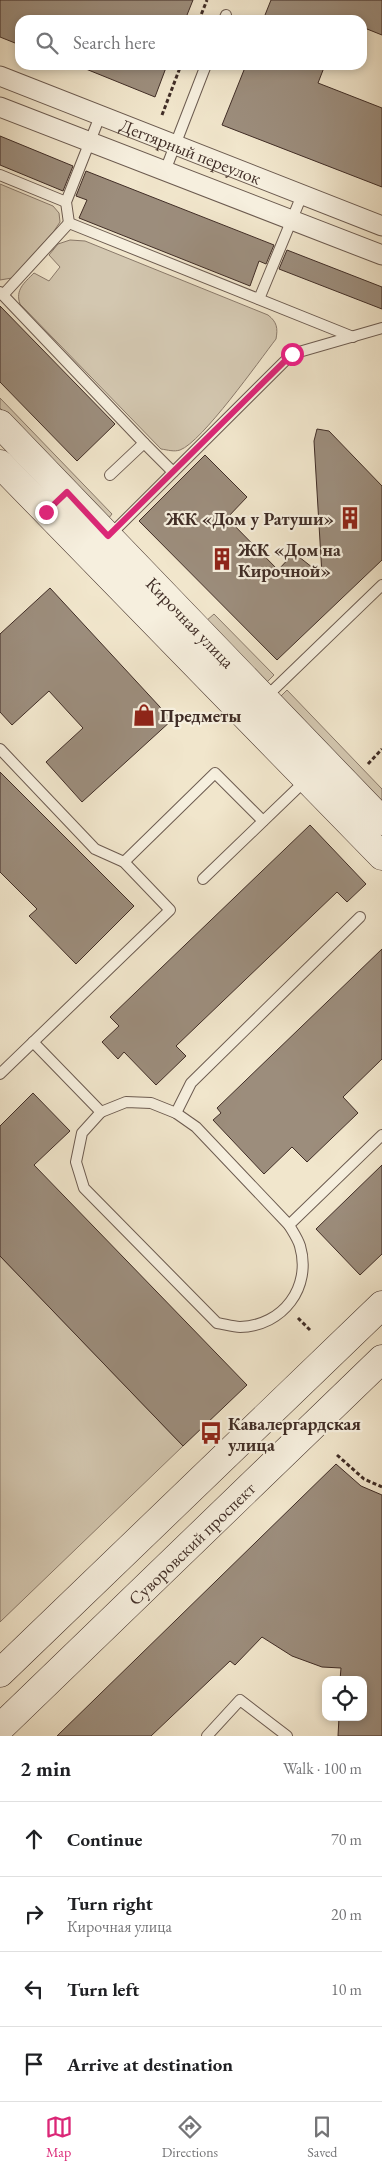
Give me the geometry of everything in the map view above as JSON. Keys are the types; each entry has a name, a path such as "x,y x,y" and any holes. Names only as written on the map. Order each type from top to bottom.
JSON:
{"street":[{"name":"Дегтярный переулок","path":"0,76 382,226"},
{"name":"Дегтярный переулок","path":"0,108 382,255"},
{"name":"Кирочная улица","path":"0,424 57,502 255,707 382,821"},
{"name":"Кирочная улица","path":"0,464 108,536 255,707 307,779 382,856"},
{"path":"0,1673 382,1305"},
{"name":"Суворовский проспект","path":"0,1728 382,1358"}],"lane":[{"path":"165,171 204,70"},
{"path":"69,223 66,202 100,116"},
{"path":"0,175 66,202"},
{"path":"259,299 302,195"},
{"path":"69,223 1,293 173,472"},
{"path":"69,223 353,337"},
{"path":"108,536 292,354 382,328"},
{"path":"110,475 144,443"},
{"path":"255,707 382,585"},
{"path":"0,749 95,849 124,862 170,910 0,1074"},
{"path":"124,862 215,773 263,821"},
{"path":"203,879 307,779"},
{"path":"176,1113 191,1083 360,917"},
{"path":"33,1042 101,1112"},
{"path":"126,1102 151,1103 176,1113 196,1127 289,1226 300,1245 304,1269 298,1292 287,1307 267,1321 240,1327 217,1323 84,1188 76,1162 82,1133 101,1112 126,1102"},
{"path":"289,1226 382,1135"},
{"path":"207,1736 240,1700 287,1736"}],"path":[{"path":"201,15 206,0"},
{"path":"162,115 179,70"},
{"path":"368,764 382,749"},
{"path":"306,1327 310,1330"},
{"path":"337,1455 364,1479 382,1487"}],"shaded area":[{"path":"0,184 53,206 59,213 60,222 12,278 0,280"},
{"path":"70,240 85,241 268,315 275,323 277,328 276,339 244,382 202,432 190,444 180,450 161,449 20,304 19,295 24,284 34,273 49,281 60,267 49,255 58,244"},
{"path":"0,398 112,514 108,519 0,408"},
{"path":"214,614 274,675 266,683 206,621"},
{"path":"287,690 382,789 382,804 280,697"},
{"path":"0,1256 183,1446 0,1622"}],"building":[{"path":"0,0 193,0 187,15 15,15 15,43 0,37"},
{"path":"271,0 382,0 382,35 367,29 367,15 265,15"},
{"path":"88,70 165,70 155,97"},
{"path":"244,70 323,70 318,83 382,108 382,187 222,125"},
{"path":"0,136 73,166 63,191 0,165"},
{"path":"86,171 274,245 266,264 259,261 250,286 79,218 87,200 76,196"},
{"path":"287,250 382,287 382,309 279,269"},
{"path":"0,306 115,424 77,461 0,382"},
{"name":"ЖК «Дом на Кирочной»","path":"317,429 329,431 382,486 382,560 277,660 139,521 205,455 247,497 227,518 278,570 294,553 322,575 314,441"},
{"path":"50,588 172,720 82,802 46,762 83,728 49,691 12,725 0,712 0,634"},
{"path":"0,772 134,906 76,964 29,916 37,909 0,872"},
{"path":"310,825 366,884 347,902 337,892 176,1046 186,1056 156,1085 124,1052 118,1059 102,1042 119,1026 110,1017"},
{"path":"382,949 382,1059 343,1097 358,1113 307,1162 292,1147 264,1174 213,1120 221,1113 217,1108"},
{"path":"33,1093 70,1131 34,1165 247,1385 183,1446 0,1256 0,1126"},
{"path":"382,1165 382,1254 360,1275 316,1229"},
{"path":"336,1464 361,1486 382,1495 382,1736 338,1736 339,1721 367,1721 367,1676 340,1676 341,1668 322,1667 292,1656 262,1637 235,1665 230,1661 151,1736 57,1736"}],"place":[{"name":"ЖК «Дом у Ратуши»","path":"350,518"},
{"name":"ЖК «Дом на Кирочной»","path":"222,559"},
{"name":"Предметы","path":"144,715"},
{"name":"Кавалергардская улица","path":"211,1433"}],"route":[{"path":"46,512 67,492 108,536 292,354"}]}
